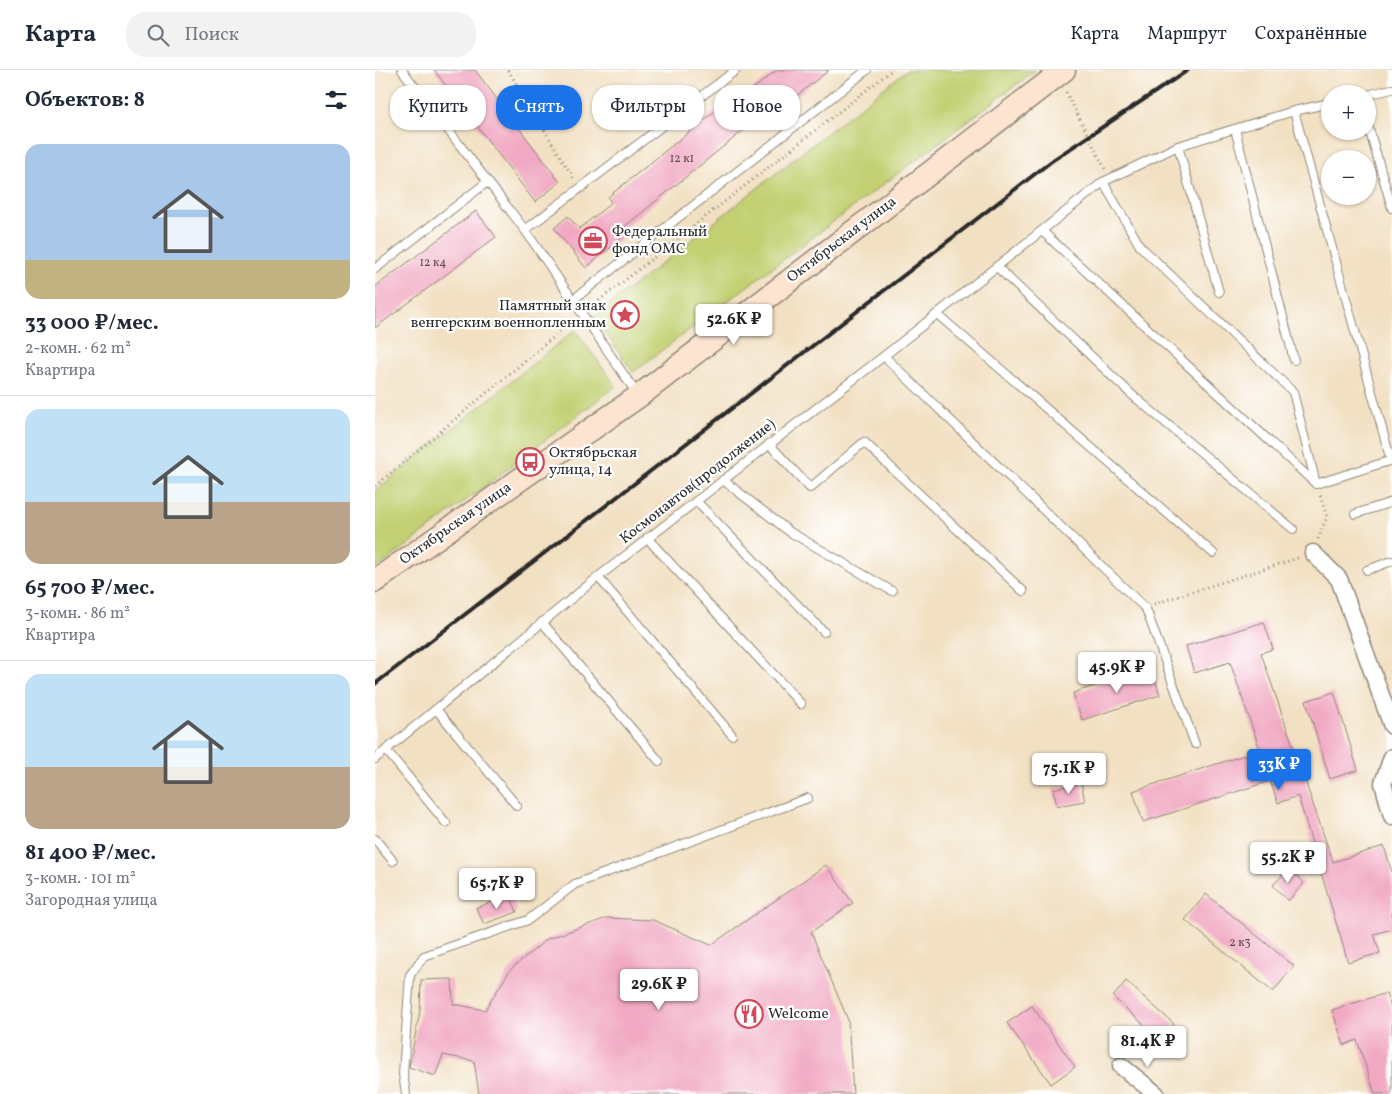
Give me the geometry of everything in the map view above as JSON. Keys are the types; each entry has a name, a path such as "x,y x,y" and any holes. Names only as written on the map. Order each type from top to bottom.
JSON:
{"main road":[{"name":"Октябрьская улица","path":"375,581 639,396 1058,72"}],"street":[{"path":"1313,553 1339,579 1392,726"},
{"path":"1392,757 1383,782 1392,816"},
{"path":"1121,1066 1156,1094"}],"lane":[{"path":"401,70 525,230 639,396"},
{"path":"525,230 737,70"},
{"path":"574,299 867,70"},
{"path":"1376,93 1392,89"},
{"name":"Космонавтов(продолжение)","path":"375,759 647,538 884,356 1107,180 1178,146 1294,111 1321,105"},
{"path":"1294,111 1391,460 1316,484"},
{"path":"1235,129 1294,360"},
{"path":"1372,140 1392,208"},
{"path":"1178,146 1219,292"},
{"path":"1107,180 1140,246 1293,392 1316,484"},
{"path":"375,269 487,182"},
{"path":"1042,231 1316,484"},
{"path":"997,267 1131,394 1293,529"},
{"path":"937,314 1213,553"},
{"path":"884,356 1144,608 1195,744"},
{"path":"769,444 810,488 864,442 1023,591"},
{"path":"723,480 789,532 892,591"},
{"path":"696,501 824,632"},
{"path":"1355,514 1392,502"},
{"path":"647,538 801,704"},
{"path":"1367,570 1392,561"},
{"path":"598,577 732,735"},
{"path":"542,622 659,761"},
{"path":"436,710 517,806"},
{"path":"386,750 446,823"},
{"path":"406,1094 403,1074 410,975 424,956 528,920 575,884 808,798"},
{"path":"375,839 393,861"}],"path":[{"path":"509,70 580,188"},
{"path":"375,486 583,313 892,70"},
{"path":"1058,72 1107,180"},
{"path":"1144,608 1313,553 1327,516 1316,484"}],"green space":[{"path":"907,70 1036,70 633,372 594,317"},
{"path":"575,330 616,386 375,570 375,491"}],"building":[{"path":"434,70 475,70 496,98 496,130 521,130 560,182 535,202 480,130 486,130 486,85 445,85"},
{"path":"777,70 829,70 800,93 800,85 758,85"},
{"path":"714,112 714,130 744,130 618,232 622,238 586,268 554,228 568,216 579,229 611,203 608,197 691,130 704,130 704,120"},
{"path":"476,211 496,237 375,328 375,287"},
{"path":"1264,622 1273,649 1261,653 1333,862 1384,846 1392,872 1392,929 1374,934 1380,953 1348,962 1298,796 1278,803 1270,781 1143,822 1133,791 1260,750 1230,662 1194,673 1186,646"},
{"path":"1151,667 1160,695 1082,720 1073,693"},
{"path":"1334,692 1358,770 1330,779 1306,701"},
{"path":"1081,783 1085,801 1057,806 1053,789"},
{"path":"826,865 853,903 811,932 848,1020 853,1094 479,1094 474,1061 443,1055 435,1076 409,1067 420,1011 421,980 452,979 453,1004 485,1010 510,970 547,939 607,918 653,920 711,945"},
{"path":"1289,868 1304,883 1288,901 1273,885"},
{"path":"1206,894 1294,966 1273,992 1185,920"},
{"path":"510,895 517,912 484,924 476,908"},
{"path":"1126,981 1174,1024 1161,1040 1113,997"},
{"path":"1386,993 1392,1010 1392,1094 1375,1094 1357,1040 1344,1045 1332,1010"},
{"path":"1032,1006 1075,1067 1051,1084 1007,1023"}],"railway":[{"path":"375,684 1053,160 1188,70"}],"place":[{"name":"Федеральный фонд ОМС","path":"593,241"},
{"name":"Памятный знак венгерским военнопленным","path":"625,315"},
{"name":"Октябрьская улица, 14","path":"530,462"},
{"name":"Welcome","path":"749,1014"}]}
